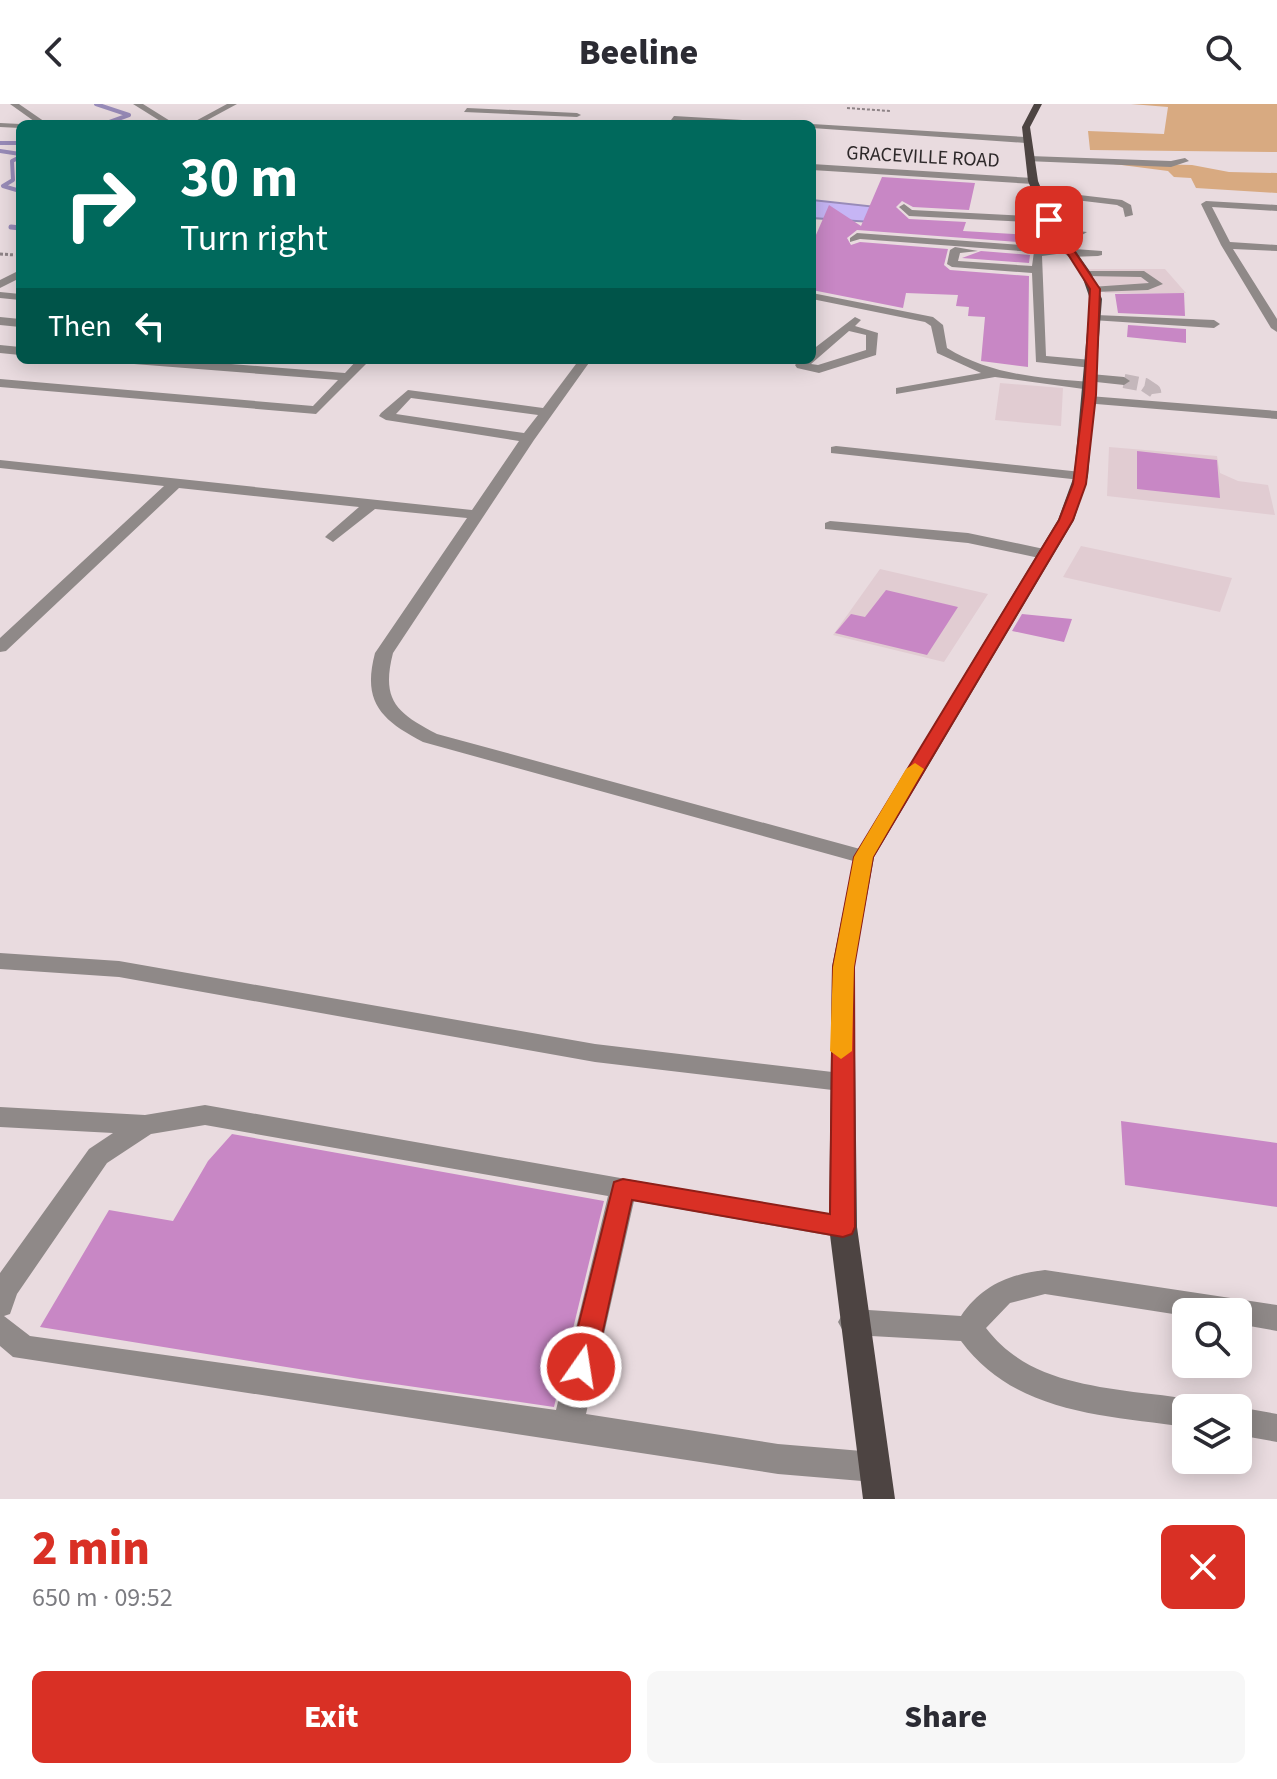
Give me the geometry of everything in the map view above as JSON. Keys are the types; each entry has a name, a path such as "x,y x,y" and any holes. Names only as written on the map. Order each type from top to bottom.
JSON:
{"main road":[{"path":"879,1499 853,1322 843,1227 843,967 864,857 1066,520 1081,476 1096,318 1095,289 1049,220 1033,182 1026,127 1038,104"}],"street":[{"path":"14,104 38,120"},
{"path":"137,104 164,120"},
{"path":"202,120 233,104"},
{"path":"573,120 577,115 576,104"},
{"path":"467,110 577,115"},
{"path":"674,118 709,120"},
{"path":"816,127 1026,140"},
{"path":"1029,159 1171,164 1185,161"},
{"name":"GRACEVILLE ROAD","path":"816,167 1033,182"},
{"path":"1033,182 1047,173"},
{"path":"1103,174 1142,174"},
{"path":"1033,182 1119,202 1128,207 1128,215"},
{"path":"1277,208 1206,204 1226,245 1277,328"},
{"path":"981,218 976,232 904,227 906,210 946,216 1049,220"},
{"path":"941,231 946,216"},
{"path":"1059,232 1082,232"},
{"path":"854,240 857,236 1042,252"},
{"path":"1226,245 1277,248"},
{"path":"1038,270 952,264 955,250 1098,253"},
{"path":"1042,252 1038,270 1040,359 1091,382 1156,402 1277,415"},
{"path":"1086,273 1144,274 1157,284 1095,289"},
{"path":"1257,295 1277,296"},
{"path":"816,297 929,319 937,325 941,350 960,363 993,374 1091,382 1124,381"},
{"path":"816,353 871,306"},
{"path":"1096,318 1214,324"},
{"path":"802,364 819,369 872,352 872,333 845,327"},
{"path":"184,364 348,377"},
{"path":"0,383 316,410 360,364"},
{"path":"582,364 528,438 384,653 377,675 380,699 399,723 430,738 864,857"},
{"path":"901,391 930,383 973,381 993,374"},
{"path":"528,438 386,416 408,394 546,412"},
{"path":"836,450 1081,476"},
{"path":"0,464 476,515"},
{"path":"0,647 178,481"},
{"path":"333,537 373,503"},
{"path":"830,526 968,538 1044,554"},
{"path":"0,961 119,969 564,1049 841,1082"},
{"path":"0,1117 145,1125 205,1115 843,1227"},
{"path":"0,1305 4,1290 98,1156 145,1125"},
{"path":"568,1426 623,1189"},
{"path":"969,1329 981,1308 999,1291 1020,1284 1045,1282 1277,1318"},
{"path":"853,1322 969,1329"},
{"path":"0,1327 23,1348 778,1459 874,1467"},
{"path":"969,1329 983,1353 1027,1383 1172,1410"},
{"path":"1252,1424 1277,1428"}],"shaded area":[{"path":"1131,104 1277,104 1277,152 1090,150 1088,131 1164,134 1168,107"},
{"path":"1106,163 1192,165 1229,172 1277,173 1277,193 1196,188 1191,178 1174,177 1168,171"},
{"path":"816,200 877,207 871,222 816,218"},
{"path":"1087,269 1165,269 1186,293 1105,293"},
{"path":"1000,383 1063,388 1061,426 995,420"},
{"path":"1109,447 1217,456 1220,473 1238,481 1268,485 1275,515 1107,496"},
{"path":"1081,546 1232,578 1220,612 1063,577"},
{"path":"880,569 988,594 944,662 833,635"}],"building":[{"path":"882,177 975,183 969,210 913,207 902,201 896,207 909,219 966,222 963,231 1030,235 1030,243 857,230 847,238 851,245 860,242 948,249 944,265 950,270 1029,276 1028,367 981,361 985,317 968,316 969,307 956,306 958,295 906,293 903,308 816,291 816,235 829,205 861,226"},
{"path":"981,251 1030,255 1029,263 962,258"},
{"path":"1184,293 1185,316 1118,313 1115,294"},
{"path":"1128,325 1186,329 1186,343 1127,337"},
{"path":"1137,451 1217,460 1220,498 1137,489"},
{"path":"886,590 958,607 927,655 835,633 851,614 865,617"},
{"path":"1022,614 1072,619 1064,642 1012,631"},
{"path":"1121,1121 1277,1143 1277,1207 1125,1185"},
{"path":"232,1134 604,1201 554,1407 40,1327 109,1210 173,1221 208,1161"}],"waterway":[{"path":"96,104 129,115 115,120"},
{"path":"0,143 16,143"},
{"path":"0,151 16,153"},
{"path":"16,159 12,161 13,180 3,186 16,190"},
{"path":"11,227 16,228"}],"tunnel":[{"path":"1124,381 1145,385 1154,391 1155,398"}],"slow traffic":[{"path":"841,1051 843,967 864,857 915,769"}],"route":[{"path":"581,1367 623,1189 843,1227 843,967 864,857 927,747 998,637 1035,567 1066,520 1080,484 1096,318 1095,289 1049,220"}]}
